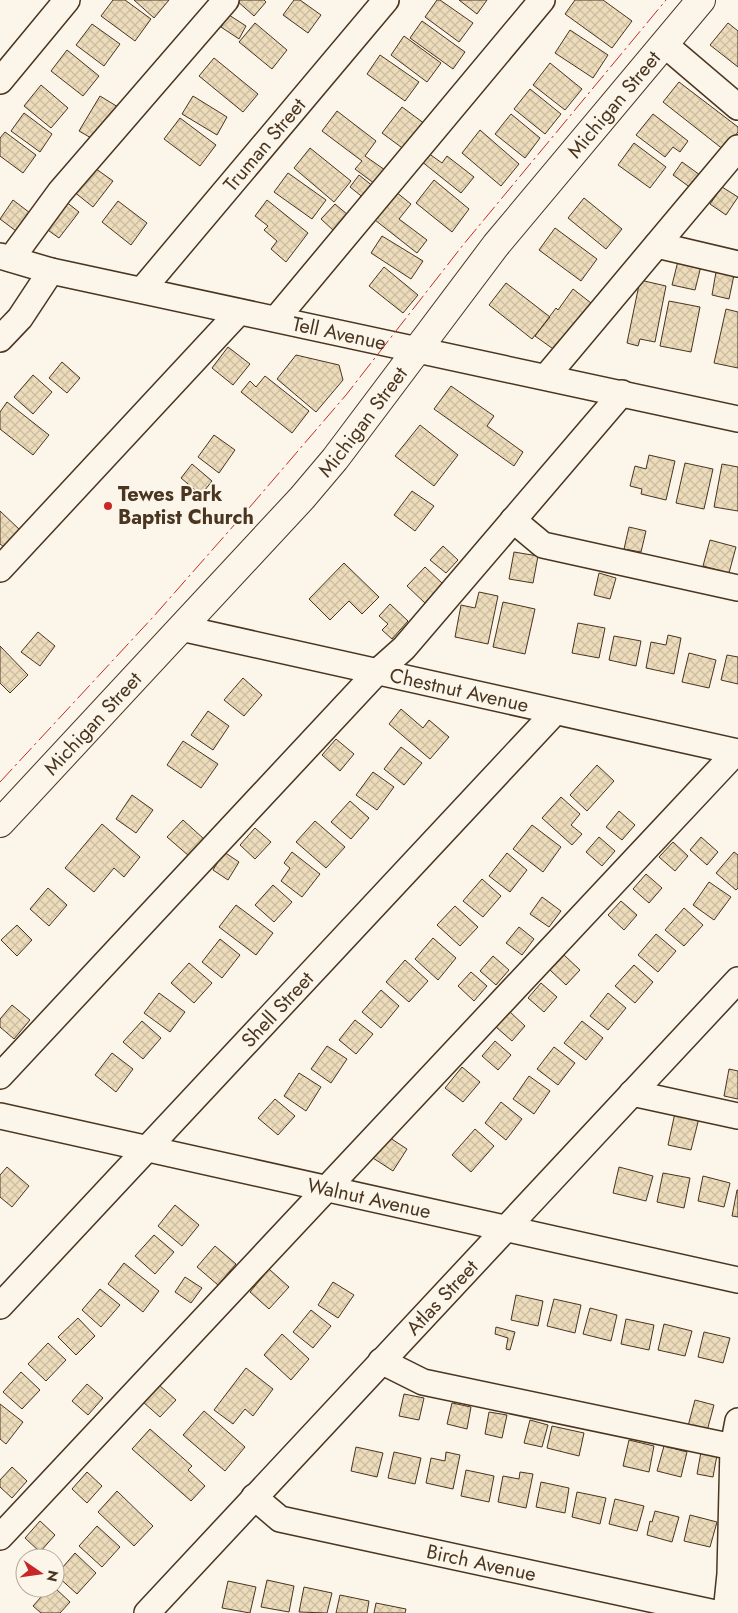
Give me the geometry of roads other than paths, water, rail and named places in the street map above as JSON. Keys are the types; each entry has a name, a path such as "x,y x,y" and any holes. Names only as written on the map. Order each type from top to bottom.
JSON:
{"main road":[{"name":"Michigan Street","path":"0,823 313,485 335,459 496,245 701,0"}],"street":[{"path":"0,81 67,0"},
{"path":"5,257 226,0"},
{"name":"Truman Street","path":"142,290 386,0"},
{"path":"276,319 542,0"},
{"path":"664,44 738,107"},
{"path":"546,377 738,148"},
{"path":"657,246 738,264"},
{"name":"Tell Avenue","path":"5,257 51,271 738,418"},
{"path":"0,339 20,318 51,271"},
{"path":"0,569 239,312"},
{"path":"0,1076 376,673 404,648 622,393"},
{"path":"513,520 543,545 738,588"},
{"name":"Chestnut Avenue","path":"181,628 737,752"},
{"name":"Shell Street","path":"0,1306 555,712"},
{"path":"0,1536 737,752"},
{"name":"Atlas Street","path":"146,1613 738,980"},
{"path":"632,1093 738,1116"},
{"name":"Walnut Avenue","path":"0,1116 738,1280"},
{"path":"381,1361 423,1382 733,1447"},
{"path":"726,1613 730,1574 733,1447 738,1422"},
{"name":"Birch Avenue","path":"254,1497 280,1519 715,1613"}],"place":[{"name":"Tewes Park Baptist Church","path":"108,506"}]}
